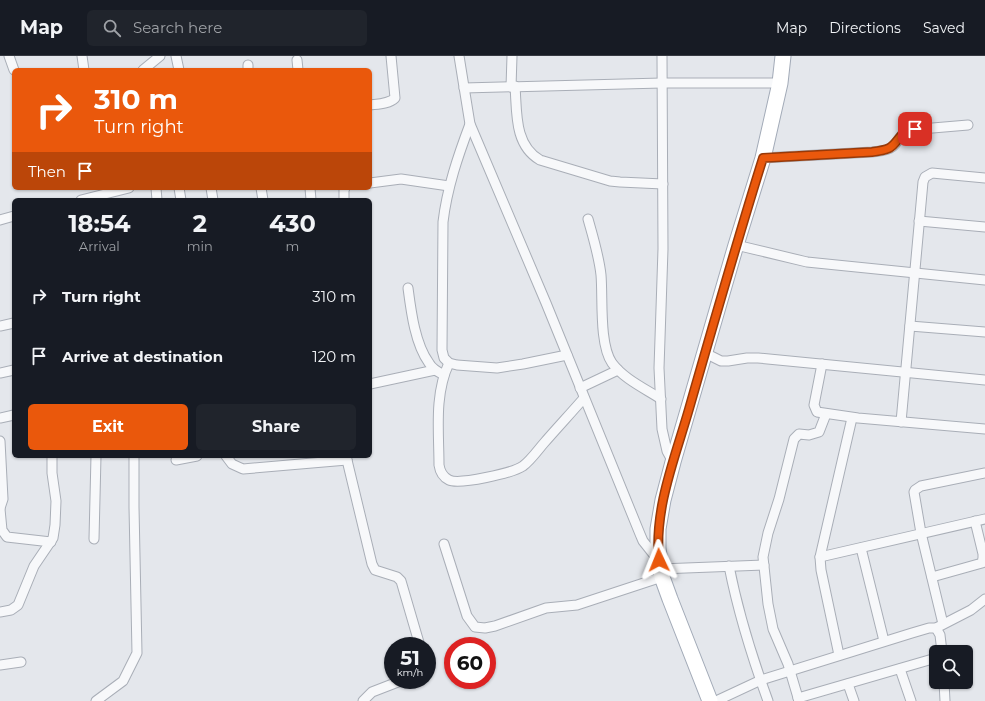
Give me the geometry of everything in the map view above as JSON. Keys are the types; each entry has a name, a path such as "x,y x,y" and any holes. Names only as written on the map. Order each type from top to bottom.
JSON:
{"main road":[{"path":"710,701 672,606 660,568 658,529 663,500 673,462 763,158 780,83 783,56"}],"street":[{"path":"9,56 13,68"},
{"path":"82,56 84,68"},
{"path":"145,68 160,56"},
{"path":"176,56 179,68"},
{"path":"372,105 392,101 395,98 391,56"},
{"path":"459,56 470,124 640,534 660,568"},
{"path":"512,56 513,86 520,135 526,148 535,157 540,160 610,181 663,184"},
{"path":"662,56 663,249 660,368 662,429 667,451 673,462"},
{"path":"297,60 298,68"},
{"path":"464,88 662,83 780,83"},
{"path":"470,124 449,186 443,222 442,343 444,358 449,363 457,365 497,368 567,355"},
{"path":"763,158 886,150 892,147 905,131 908,130 968,125"},
{"path":"901,422 923,182 928,174 932,173 985,178"},
{"path":"372,183 407,179 449,186"},
{"path":"87,198 109,190"},
{"path":"0,220 12,217"},
{"path":"588,218 601,275 606,348 612,362 618,370 628,379 661,399"},
{"path":"919,221 985,227"},
{"path":"736,245 807,262 985,280"},
{"path":"408,288 420,345 428,363 439,372 441,384 439,401 439,465 440,472 449,480 454,482 464,482 492,476 522,466 584,398"},
{"path":"0,326 12,323"},
{"path":"910,326 985,332"},
{"path":"705,353 721,361 746,358 985,380"},
{"path":"372,384 439,372 449,363"},
{"path":"822,364 814,405 817,412 852,418 985,429"},
{"path":"0,373 12,370"},
{"path":"580,388 618,370"},
{"path":"826,414 819,432 809,435 799,434 794,439 779,499 765,543 764,565 768,604 773,630 790,670 799,700 929,660"},
{"path":"0,418 12,415"},
{"path":"839,655 822,578 820,557 852,418"},
{"path":"0,441 3,499 0,509 2,530 7,536 51,542"},
{"path":"0,612 11,610 18,605 34,566 51,542 55,525 56,501 52,473 52,458"},
{"path":"94,539 96,458"},
{"path":"96,701 123,681 137,653 134,458"},
{"path":"176,460 186,458"},
{"path":"228,458 232,464 243,469 346,458 372,564 375,570 397,577 401,581 417,637"},
{"path":"941,645 940,626 932,578 921,534 914,496 915,490 921,486 985,473"},
{"path":"820,557 985,519"},
{"path":"932,578 982,563 983,554 975,521"},
{"path":"444,544 467,616 475,627 479,628 495,626 546,608 577,605 660,568 764,565"},
{"path":"861,548 884,641"},
{"path":"729,566 738,609 768,701"},
{"path":"716,701 761,680 790,670 884,641 940,626 985,602"},
{"path":"0,665 21,662"},
{"path":"900,669 911,701"},
{"path":"848,684 854,701"},
{"path":"363,701 372,692 384,687"},
{"path":"944,689 945,701"}],"route":[{"path":"659,560 658,529 663,500 736,245 763,158 886,150 892,147 905,131 915,129"}]}
